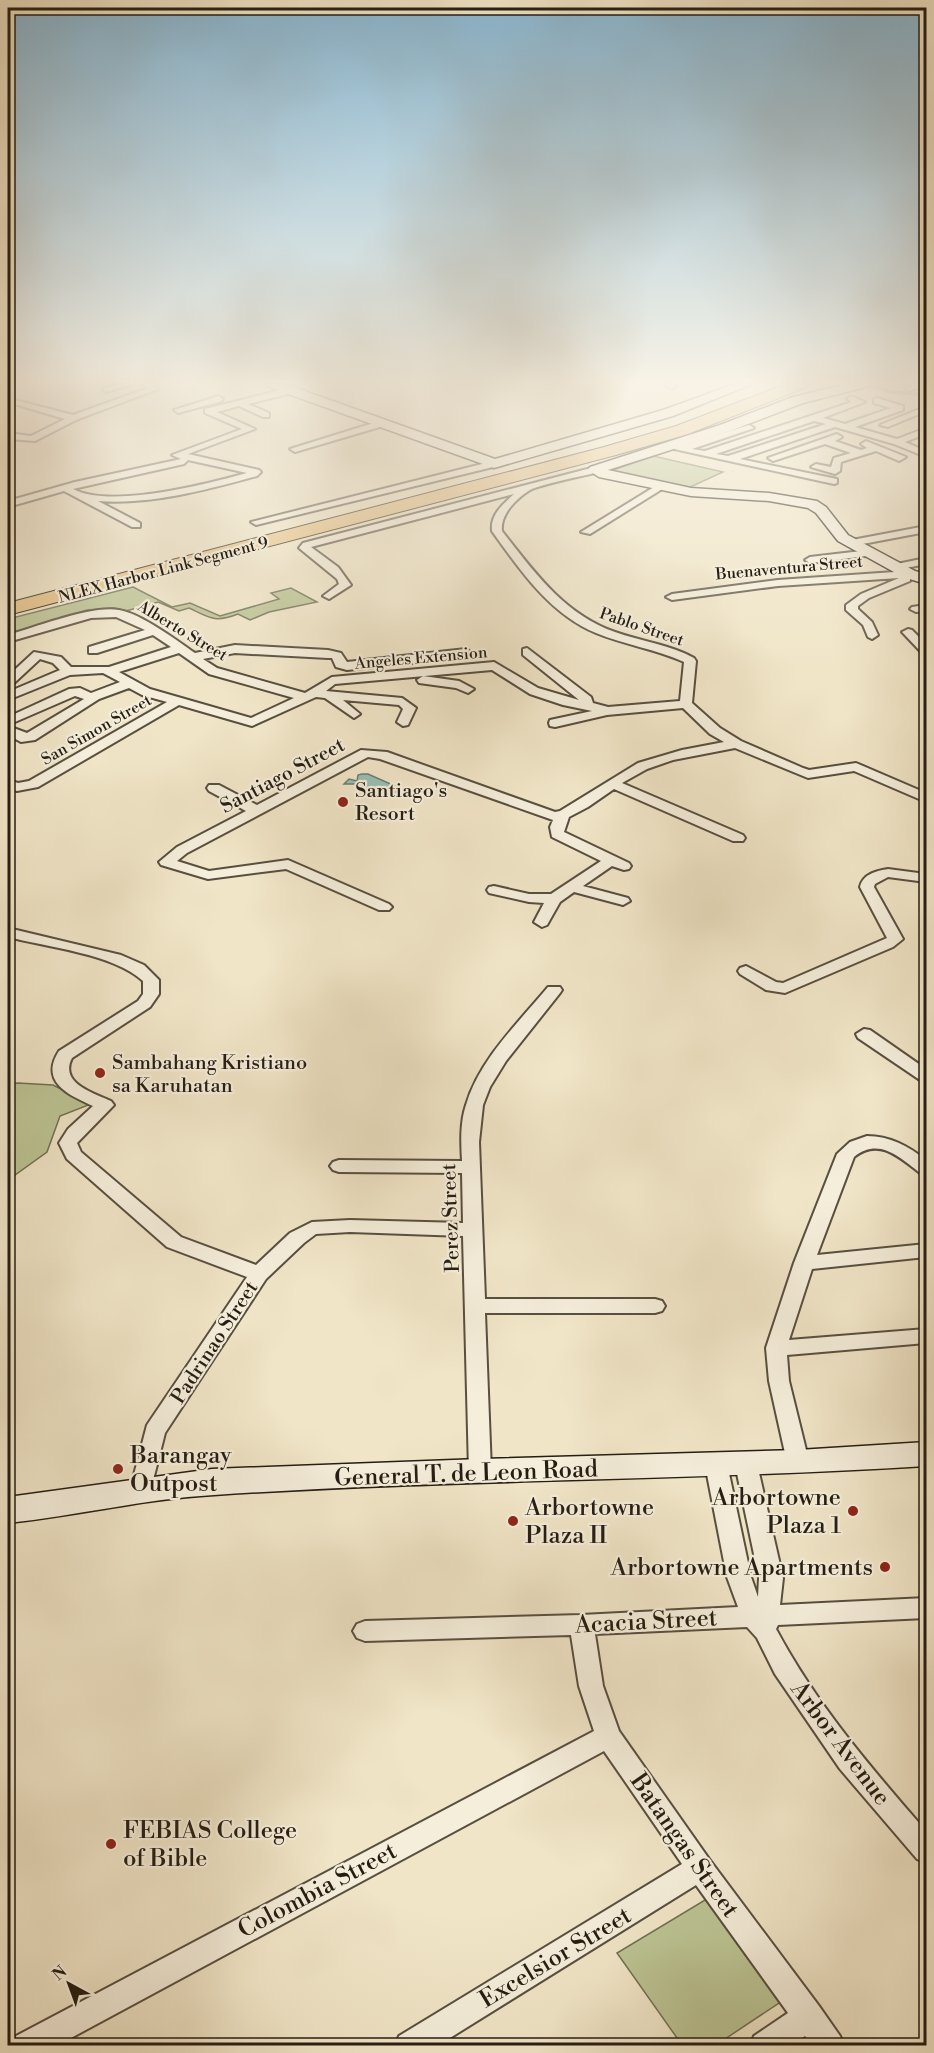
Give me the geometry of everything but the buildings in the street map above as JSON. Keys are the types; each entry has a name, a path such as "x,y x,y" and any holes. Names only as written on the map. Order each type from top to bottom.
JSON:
{"highway":[{"name":"NLEX Harbor Link Segment 9","path":"8,600 478,480"},
{"name":"NLEX Harbor Link Segment 9","path":"8,609 505,480"},
{"path":"362,518 547,480"}],"street":[{"path":"8,504 101,480"},
{"path":"80,496 120,498 201,488 232,480"},
{"path":"256,522 430,480"},
{"path":"329,597 345,585 343,580 340,573 307,551 304,548 307,545 553,480"},
{"path":"632,480 694,492 769,497 812,504 821,510 843,538 911,574"},
{"path":"828,480 834,481"},
{"name":"Pablo Street","path":"531,486 500,513 496,521 497,531 549,597 581,621 597,629 687,659 690,662 686,704"},
{"path":"586,532 662,486"},
{"path":"65,488 136,525"},
{"path":"852,543 927,529"},
{"path":"810,560 870,553"},
{"path":"872,635 868,624 852,610 852,605 911,574 927,561"},
{"name":"Buenaventura Street","path":"672,597 778,583 911,574"},
{"name":"Alberto Street","path":"8,639 104,613 123,614 155,631 213,670 310,695 402,702 410,708 403,722"},
{"path":"93,650 155,631"},
{"path":"908,632 927,650"},
{"path":"8,696 68,670 104,669 109,671 181,648"},
{"path":"194,657 235,649 328,654 337,656 340,664 347,666 466,653"},
{"path":"527,652 587,700 587,705"},
{"path":"8,682 38,655 57,660 68,670"},
{"name":"Angeles Extension","path":"252,722 310,695 332,681 494,666 534,691 567,702 607,711 686,704"},
{"name":"San Simon Street","path":"109,671 146,692 252,722"},
{"path":"398,676 459,685 468,689"},
{"path":"90,698 130,683"},
{"path":"8,721 73,692 80,692 93,701 30,737 21,738 8,730"},
{"path":"330,696 354,714"},
{"name":"San Simon Street","path":"8,784 26,787 33,784 176,702"},
{"path":"686,704 716,731 736,744 802,772 856,767 927,798"},
{"path":"555,723 607,711"},
{"path":"542,922 554,899 570,887 617,863 557,834 557,827 563,815 612,783 661,759 736,744"},
{"name":"Santiago Street","path":"384,907 288,864 208,875 166,862 182,849 366,753 382,755 546,813 563,815"},
{"path":"612,783 738,838"},
{"path":"214,788 257,811"},
{"path":"746,971 772,987 790,987 888,945 895,939 867,887 868,882 879,873 888,872 927,878"},
{"path":"570,887 623,901"},
{"path":"494,890 529,898 554,899"},
{"name":"Padrinao Street","path":"8,933 115,958 138,968 151,981 151,994 144,1004 65,1055 58,1064 62,1080 105,1105 75,1133 68,1143 73,1155 174,1242 259,1274 155,1431 141,1490"},
{"name":"Perez Street","path":"480,1471 471,1167 472,1120 475,1100 484,1080 554,990"},
{"path":"864,1034 927,1076"},
{"path":"798,1462 779,1381 776,1348 804,1263 846,1154 855,1145 870,1142 887,1143 927,1169"},
{"path":"339,1166 471,1167"},
{"path":"259,1274 312,1228 350,1226 473,1230"},
{"path":"804,1263 927,1251"},
{"path":"476,1306 655,1306"},
{"path":"776,1348 927,1336"},
{"name":"General T. de Leon Road","path":"8,1510 212,1482 480,1471 734,1476 798,1462 927,1454"},
{"name":"Arbor Avenue","path":"734,1476 739,1577 784,1667 849,1761 927,1850"},
{"name":"Acacia Street","path":"365,1631 762,1621 927,1608"},
{"name":"Batangas Street","path":"581,1625 591,1686 608,1736 700,1868 830,2046"},
{"name":"Colombia Street","path":"26,2046 608,1736"},
{"name":"Excelsior Street","path":"409,2046 700,1868"},
{"path":"764,2046 809,2016"}],"green space":[{"path":"644,480 706,480 686,489"},
{"path":"133,587 172,607 190,603 220,616 279,599 271,593 291,588 317,602 269,612 250,620 238,614 218,619 189,608 179,611 158,602 126,611 114,608 87,610 8,634 8,619"},
{"path":"8,1084 53,1085 91,1104 60,1116 47,1152 8,1180"},
{"path":"710,1897 782,2001 716,2045 682,2045 617,1953"}],"water":[{"path":"368,774 402,789 388,796 362,789 357,784 344,784 349,779 357,781 358,775"}],"place":[{"name":"Santiago's Resort","path":"343,802"},
{"name":"Sambahang Kristiano sa Karuhatan","path":"100,1073"},
{"name":"Barangay Outpost","path":"118,1469"},
{"name":"Arbortowne Plaza 1","path":"853,1511"},
{"name":"Arbortowne Plaza II","path":"513,1521"},
{"name":"Arbortowne Apartments","path":"885,1567"},
{"name":"FEBIAS College of Bible","path":"111,1844"}]}
